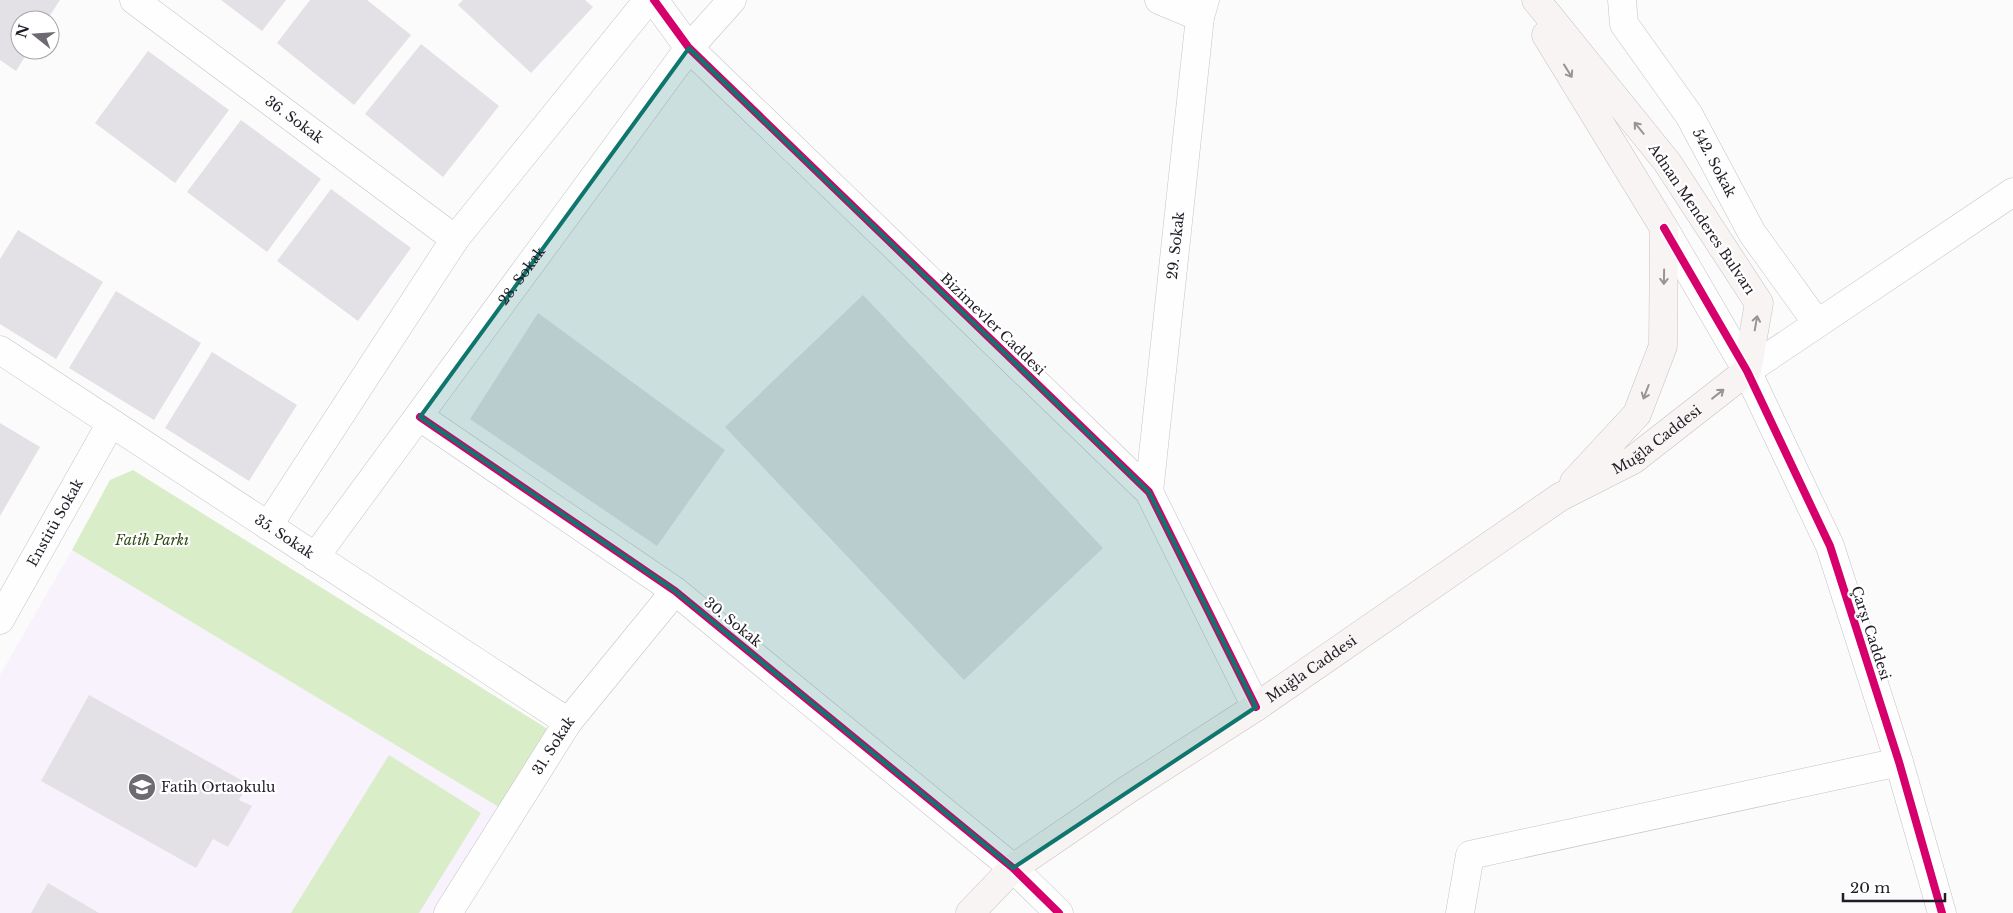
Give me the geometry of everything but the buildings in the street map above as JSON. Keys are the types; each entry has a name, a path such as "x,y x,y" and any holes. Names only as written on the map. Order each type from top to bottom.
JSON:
{"main road":[{"path":"1524,0 1664,228"},
{"name":"Adnan Menderes Bulvarı","path":"1536,0 1667,162 1759,304 1747,372"},
{"name":"Muğla Caddesi","path":"1560,497 1638,414 1663,346 1664,228"},
{"name":"Muğla Caddesi","path":"970,913 1013,868 1127,790 1256,707 1560,497 1633,460 1747,372"}],"street":[{"name":"36. Sokak","path":"134,0 455,239"},
{"path":"268,526 455,239 648,0"},
{"name":"Bizimevler Caddesi","path":"654,0 689,48 1149,492 1256,707"},
{"name":"28. Sokak","path":"315,557 420,417 689,48 732,0"},
{"path":"1159,0 1203,9"},
{"name":"542. Sokak","path":"1622,0 1624,24 1689,115 1752,233 1817,323"},
{"name":"29. Sokak","path":"1149,492 1203,9"},
{"path":"1664,228 1747,372 1817,323 2007,203"},
{"name":"35. Sokak","path":"0,350 568,722"},
{"name":"Çarşı Caddesi","path":"1747,372 1830,546 1899,762 1942,913"},
{"name":"30. Sokak","path":"420,417 675,591 1013,868 1059,913"},
{"name":"Enstitü Sokak","path":"0,620 112,423"},
{"name":"31. Sokak","path":"448,913 568,722 675,591"},
{"path":"1460,913 1470,855 1899,762"}],"highlighted area":[{"path":"689,48 1149,492 1256,707 1013,868 675,591 420,417"}],"shaded area":[{"path":"72,550 502,809 438,913 0,913 0,675"}],"green space":[{"name":"Fatih Parkı","path":"133,470 551,731 502,809 72,550 110,480"},
{"path":"389,755 481,813 419,913 291,913"}],"cycle path":[{"path":"654,0 689,48 1149,492 1256,707"},
{"path":"1664,228 1747,371 1830,546 1899,762 1942,913"},
{"path":"420,417 675,591 1013,868 1059,913"}],"place":[{"name":"Fatih Ortaokulu","path":"142,787"}]}
